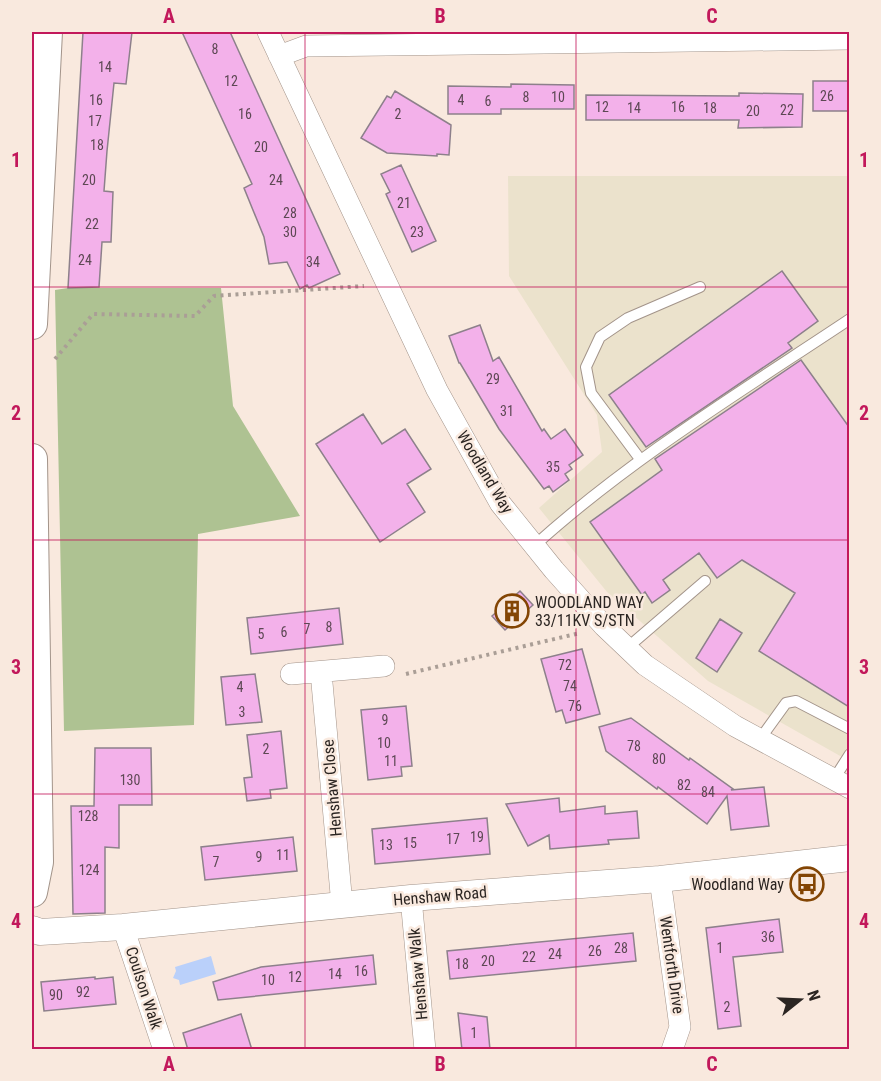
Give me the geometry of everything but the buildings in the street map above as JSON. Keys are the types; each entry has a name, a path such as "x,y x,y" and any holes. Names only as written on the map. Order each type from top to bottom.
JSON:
{"main road":[{"path":"32,324 47,32"},
{"path":"32,459 38,862 32,892"}],"street":[{"name":"Woodland Way","path":"268,32 437,390 500,503 534,546 604,626 645,665 735,726 842,784"},
{"path":"279,56 306,46 672,36 849,39"},
{"path":"291,675 384,666"},
{"name":"Henshaw Close","path":"321,672 342,905"},
{"name":"Henshaw Road","path":"32,929 40,932 123,927 411,898 660,879 849,858"},
{"name":"Wentforth Drive","path":"660,879 680,1027 672,1050"},
{"name":"Henshaw Walk","path":"411,898 425,1050"},
{"name":"Coulson Walk","path":"123,927 164,1050"}],"lane":[{"path":"640,459 591,393 586,367 600,337 628,318 700,287"},
{"path":"534,546 560,522 640,459 849,319"},
{"path":"627,648 705,581"},
{"path":"760,739 786,703 796,701 849,729"},
{"path":"842,784 849,754"}],"path":[{"path":"55,359 93,314 195,316 214,296 386,285"},
{"path":"384,666 401,675 604,626"}],"shaded area":[{"path":"508,176 849,176 849,761 708,681 607,592 539,508 602,452 597,415 509,276"}],"green space":[{"path":"68,288 221,288 233,406 300,516 198,534 194,725 64,731 55,290"}],"water":[{"path":"211,956 216,974 180,985 179,980 173,978 175,967"}],"place":[{"name":"WOODLAND WAY 33/11KV S/STN","path":"512,611"},
{"name":"Woodland Way","path":"807,884"}]}
